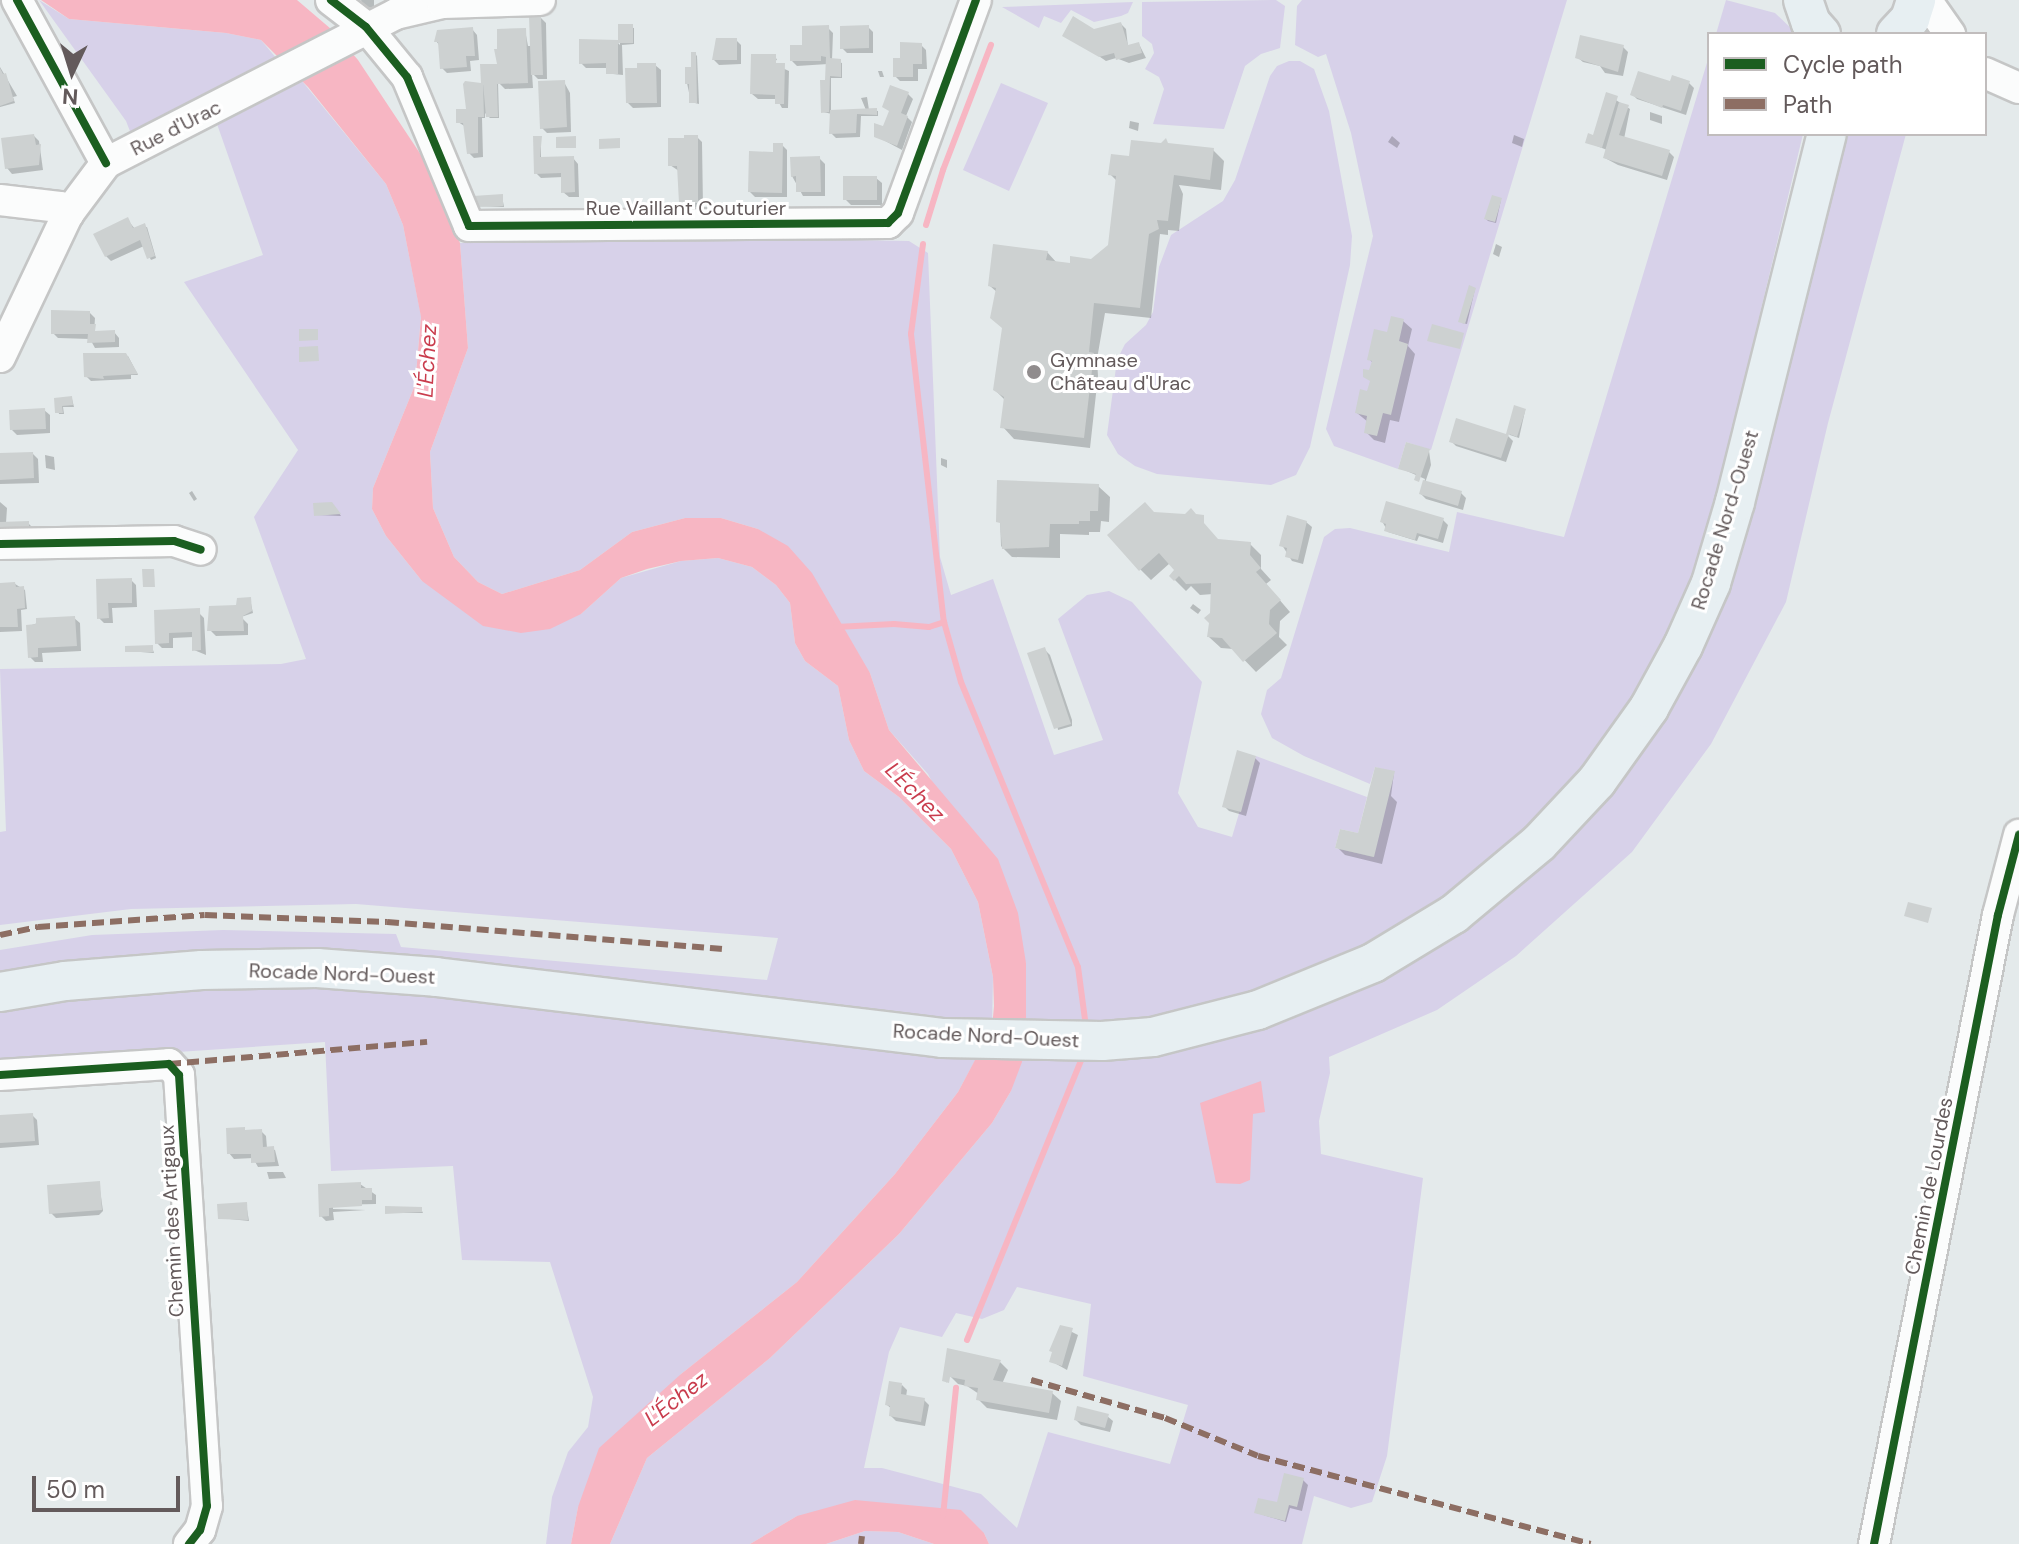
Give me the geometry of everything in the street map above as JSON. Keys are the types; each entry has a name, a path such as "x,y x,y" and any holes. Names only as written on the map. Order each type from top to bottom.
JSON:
{"main road":[{"path":"1898,32 1910,19 1916,0"},
{"name":"Rocade Nord-Ouest","path":"0,992 65,981 202,970 317,968 436,977 943,1038 1037,1042 1153,1037 1269,1006 1373,963 1454,914 1539,843 1597,781 1649,708 1683,646 1711,583 1756,421 1824,137"}],"street":[{"name":"Rue d'Urac","path":"17,0 106,163 396,14 442,3 540,0"},
{"path":"331,0 360,30"},
{"name":"Rue Vaillant Couturier","path":"360,30 407,77 469,226 888,223 898,213 976,0"},
{"path":"1926,0 1949,32"},
{"path":"1987,74 2019,88"},
{"path":"0,357 68,214 106,163"},
{"path":"0,200 60,207 68,214"},
{"path":"0,544 174,541 201,550"},
{"name":"Chemin de Lourdes","path":"1874,1544 1998,915 2019,835"},
{"name":"Chemin des Artigaux","path":"0,1075 169,1064 179,1075 207,1506 200,1530 189,1544"}],"shaded area":[{"path":"39,0 69,19 226,33 261,40 282,65 133,139 126,121"},
{"path":"1276,0 1285,6 1280,48 1261,54 1245,66 1224,129 1153,124 1164,89 1159,77 1145,69 1154,53 1152,44 1142,36 1142,2"},
{"path":"1302,0 1567,0 1431,450 1406,442 1398,469 1334,446 1326,429 1373,236 1351,133 1326,54 1318,57 1295,45 1297,6"},
{"path":"1726,0 1775,13 1795,32 1717,32"},
{"path":"1133,2 1128,13 1121,16 1094,22 1071,10 1061,23 1044,16 1039,28 1002,7"},
{"path":"1300,61 1314,69 1329,111 1352,236 1350,265 1310,447 1296,475 1271,485 1157,474 1135,466 1118,454 1107,435 1117,360 1125,344 1146,325 1153,312 1159,267 1171,235 1223,201 1235,180 1270,76 1277,66"},
{"path":"1707,63 1707,136 1803,136 1709,527 1655,671 1578,782 1500,858 1394,935 1305,979 1171,1015 1075,1026 1068,1061 1155,1054 1292,1017 1356,988 1644,739 1839,136 1905,136 1828,423 1786,602 1711,744 1632,852 1516,956 1437,1010 1329,1057 1330,1073 1319,1121 1321,1154 1423,1178 1387,1456 1372,1502 1351,1508 1314,1496 1302,1544 989,1544 984,1533 797,1516 750,1544 610,1544 647,1458 770,1358 899,1234 992,1123 1011,1091 1026,963 928,774 889,730 870,673 758,529 721,518 685,518 632,532 580,570 502,594 478,582 454,557 433,508 430,452 468,348 460,243 738,238 909,241 928,253 940,557 951,595 993,579 1054,755 1103,740 1058,619 1087,595 1109,591 1132,602 1202,682 1178,793 1198,827 1232,837 1256,756 1367,797 1358,833 1340,829 1335,848 1373,857 1394,772 1375,767 1370,784 1304,756 1272,738 1261,714 1267,690 1281,678 1324,537 1335,529 1350,528 1449,552 1457,512 1564,537","holes":["1017,1287 1091,1304 1083,1376 1188,1405 1170,1464 1048,1432 1017,1528 981,1494 882,1468 864,1468 889,1352 900,1327 942,1337 956,1313 982,1319 1004,1310"]},
{"path":"302,81 386,184 403,225 421,316 415,385 373,488 372,509 386,536 422,581 581,614 621,578 681,561 718,558 752,567 776,585 790,603 795,643 805,661 838,686 849,740 864,771 899,797 951,849 978,902 993,977 992,1028 745,999 0,977 0,950 92,935 223,930 396,934 401,947 767,980 778,938 356,904 131,909 0,925 0,832 6,831 0,669 281,664 306,659 254,517 298,450 184,282 263,255 217,124"},
{"path":"1001,83 1048,103 1009,191 963,170"},
{"path":"278,983 395,990 978,1055 958,1092 895,1174 797,1282 681,1374 578,1507 571,1544 546,1544 552,1497 568,1452 588,1427 593,1397 550,1262 462,1260 453,1166 331,1171 325,1042 0,1064 0,1005"},
{"path":"865,1531 898,1532 934,1544 826,1544"}],"water":[{"name":"L'Échez","path":"41,0 297,0 331,29 358,60 431,170 460,243 468,348 430,452 433,508 454,557 478,582 502,594 580,570 632,532 685,518 721,518 758,529 788,546 812,573 870,673 889,730 998,859 1018,913 1026,963 1026,1029 1022,1062 1011,1091 992,1123 899,1234 770,1358 647,1458 610,1544 571,1544 578,1507 599,1448 681,1374 797,1282 895,1174 958,1092 992,1028 993,977 978,902 951,849 899,797 864,771 849,740 838,686 805,661 795,643 790,603 776,585 752,567 718,558 681,561 647,569 621,578 581,614 550,629 521,633 483,626 422,581 386,536 372,509 373,488 415,385 421,317 403,225 386,184 308,87 261,40 226,33 69,19"},
{"path":"1261,1081 1265,1112 1253,1114 1250,1180 1240,1184 1216,1183 1200,1103"},
{"path":"855,1500 961,1510 984,1533 989,1544 934,1544 898,1532 865,1531 826,1544 750,1544 797,1516"}],"building":[{"path":"529,16 541,16 543,75 531,75"},
{"path":"1073,16 1094,29 1121,22 1128,45 1139,42 1142,53 1116,60 1114,53 1099,57 1062,36"},
{"path":"618,24 633,24 633,43 618,43 618,74 606,74 606,63 579,64 579,39 618,40"},
{"path":"829,25 830,58 841,59 841,77 830,76 829,112 821,113 820,80 825,80 826,57 821,56 821,61 790,61 790,45 802,45 802,26"},
{"path":"869,25 869,48 840,49 840,26"},
{"path":"473,27 475,56 466,56 467,67 440,69 438,42 434,42 437,30"},
{"path":"526,28 528,83 497,84 498,117 486,117 483,83 484,117 478,117 478,153 467,154 463,123 456,123 456,109 466,109 463,84 465,81 481,83 480,64 497,64 494,49 497,49 497,29"},
{"path":"1580,35 1624,45 1618,72 1575,58"},
{"path":"716,38 737,38 737,60 712,60"},
{"path":"900,42 922,43 922,64 913,64 913,77 893,77 893,58 900,58"},
{"path":"691,52 696,52 697,103 689,103 689,84 685,84 685,67 691,67"},
{"path":"751,54 776,54 776,63 785,63 784,104 775,104 775,95 750,94"},
{"path":"637,63 656,63 657,103 626,103 625,68 637,68"},
{"path":"0,68 3,74 6,73 14,101 0,106"},
{"path":"1638,71 1670,81 1672,75 1690,81 1681,111 1663,105 1662,108 1630,95"},
{"path":"565,80 567,127 540,129 538,81"},
{"path":"890,85 909,92 901,113 908,116 897,146 874,137 874,123 883,126 889,111 882,107"},
{"path":"1606,92 1618,96 1602,148 1585,143 1588,133 1593,135"},
{"path":"1619,102 1629,105 1619,135 1670,150 1662,176 1603,158"},
{"path":"877,108 877,115 857,114 856,133 829,134 830,110"},
{"path":"34,134 36,145 41,144 39,165 5,169 1,138"},
{"path":"684,135 698,135 698,203 679,203 677,166 668,166 668,138 684,138"},
{"path":"533,136 542,136 540,157 574,156 575,192 561,193 561,173 534,174"},
{"path":"576,136 576,148 556,148 556,137"},
{"path":"620,138 620,148 599,149 599,139"},
{"path":"1166,138 1168,143 1214,148 1210,180 1174,175 1168,221 1157,220 1159,229 1149,234 1140,308 1094,303 1089,352 1094,353 1084,438 1000,428 1004,397 993,390 1002,328 990,318 996,288 988,286 993,244 1048,251 1046,260 1070,263 1070,256 1091,259 1108,245 1116,176 1108,175 1111,154 1129,156 1131,140 1161,143"},
{"path":"773,143 783,143 782,193 748,192 749,151 773,152"},
{"path":"820,156 821,192 796,192 796,176 791,177 790,157"},
{"path":"843,176 877,176 877,200 843,200"},
{"path":"503,194 503,206 477,207 473,196"},
{"path":"1492,195 1502,198 1495,222 1484,219"},
{"path":"128,217 133,228 145,223 155,256 147,259 140,240 105,257 93,234"},
{"path":"1469,285 1476,288 1465,324 1458,322"},
{"path":"51,310 90,311 90,324 96,324 95,331 115,330 115,342 87,343 88,334 51,334"},
{"path":"1391,316 1404,319 1399,341 1408,344 1391,415 1383,413 1377,436 1364,433 1367,416 1355,413 1360,389 1367,391 1370,381 1363,377 1363,369 1369,370 1372,361 1367,360 1374,329 1387,332"},
{"path":"1432,324 1464,333 1460,349 1427,341"},
{"path":"299,329 318,329 318,340 299,341"},
{"path":"318,346 319,361 299,362 299,347"},
{"path":"83,353 126,353 138,374 103,376 104,379 84,377"},
{"path":"72,396 73,405 62,406 63,413 55,413 54,398"},
{"path":"1514,405 1526,409 1517,437 1509,434 1501,458 1449,442 1456,418 1506,434"},
{"path":"45,408 46,429 10,430 9,410"},
{"path":"1406,442 1430,449 1419,482 1414,480 1416,474 1398,469"},
{"path":"33,452 34,478 0,480 0,453"},
{"path":"997,480 1099,484 1098,511 1090,511 1090,521 1079,521 1079,524 1050,524 1049,547 1002,549 1000,523 996,522"},
{"path":"1423,480 1462,491 1458,506 1419,494"},
{"path":"1386,501 1444,518 1438,539 1417,533 1415,540 1384,531 1386,524 1380,522"},
{"path":"332,502 341,514 314,516 313,503"},
{"path":"1145,502 1154,512 1185,514 1191,508 1196,514 1204,515 1204,523 1218,539 1251,542 1250,555 1261,568 1256,572 1281,600 1270,610 1269,624 1277,633 1243,662 1222,638 1207,637 1209,623 1204,618 1210,613 1211,583 1186,584 1179,576 1174,581 1169,576 1174,570 1159,553 1139,571 1107,535"},
{"path":"1287,515 1307,521 1298,560 1285,557 1287,548 1279,546"},
{"path":"29,521 29,533 0,534 0,522"},
{"path":"142,569 154,569 155,587 143,587"},
{"path":"132,578 132,603 108,603 109,618 97,619 96,579"},
{"path":"15,582 16,587 24,586 25,608 17,609 18,627 0,627 0,583"},
{"path":"251,597 252,611 243,616 244,631 207,631 209,606 236,605 237,598"},
{"path":"200,608 201,650 192,651 192,632 169,633 169,643 155,644 154,610"},
{"path":"75,616 77,646 38,648 38,657 28,658 26,625 36,624 36,618"},
{"path":"153,645 153,652 125,652 125,646"},
{"path":"1045,647 1071,724 1054,729 1027,653"},
{"path":"1237,750 1256,756 1241,812 1222,807"},
{"path":"1375,767 1395,771 1374,857 1335,848 1340,829 1358,833"},
{"path":"1908,902 1932,908 1928,923 1904,916"},
{"path":"33,1113 35,1141 0,1143 0,1115"},
{"path":"245,1127 245,1130 262,1129 263,1147 274,1146 275,1162 251,1163 251,1154 227,1154 226,1128"},
{"path":"100,1181 102,1210 49,1214 47,1185"},
{"path":"361,1182 361,1188 372,1188 372,1200 362,1200 362,1206 329,1208 329,1216 319,1217 318,1184"},
{"path":"247,1202 248,1220 218,1219 217,1204"},
{"path":"385,1206 422,1207 422,1212 385,1214"},
{"path":"1060,1325 1073,1328 1062,1366 1049,1362 1052,1352 1049,1351"},
{"path":"947,1348 1001,1360 993,1380 1053,1391 1049,1413 976,1400 978,1388 964,1386 965,1380 950,1377 949,1383 942,1381"},
{"path":"889,1381 902,1383 901,1394 925,1398 921,1422 889,1416 890,1406 885,1405"},
{"path":"1077,1406 1109,1414 1105,1428 1074,1420"},
{"path":"1284,1473 1304,1478 1297,1507 1289,1505 1285,1521 1254,1513 1258,1498 1277,1502"}],"waterway":[{"path":"926,225 943,170 991,45"},
{"path":"923,244 911,334 944,622 961,682 1078,967 1086,1027"},
{"path":"836,627 894,624 929,627 944,622"},
{"path":"967,1340 1084,1054"},
{"path":"943,1516 956,1388"}],"marked path":[{"path":"0,935 38,927 205,915 387,922 726,949"},
{"path":"169,1064 427,1042"},
{"path":"1031,1380 1165,1418 1258,1456 1591,1544"},
{"path":"861,1544 862,1536"}],"cycle path":[{"path":"17,0 106,163"},
{"path":"331,0 366,27 407,77 469,226 888,223 898,213 976,0"},
{"path":"0,544 174,541 201,550"},
{"path":"1874,1544 1998,915 2019,835"},
{"path":"0,1075 169,1064 179,1075 207,1506 200,1530 189,1544"}],"place":[{"name":"Gymnase Château d'Urac","path":"1034,372"}]}
